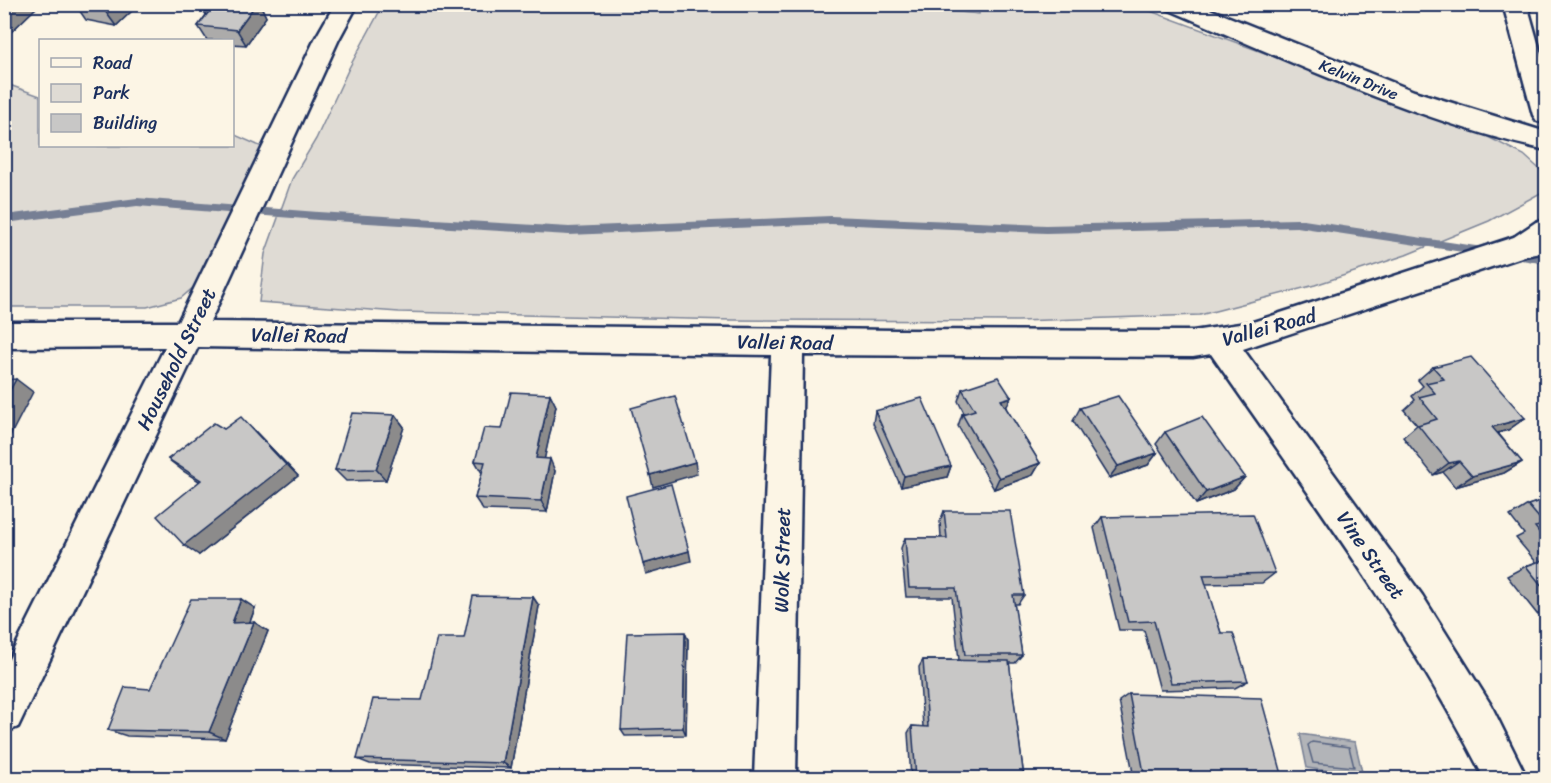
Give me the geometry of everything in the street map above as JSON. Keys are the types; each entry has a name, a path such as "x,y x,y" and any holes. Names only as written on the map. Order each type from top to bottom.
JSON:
{"street":[{"name":"Household Street","path":"4,713 243,221 327,39 347,4"},
{"name":"Kelvin Drive","path":"1175,4 1433,109 1485,126 1546,141"},
{"path":"1515,4 1546,115"},
{"name":"Vallei Road","path":"4,335 188,333 1143,345 1220,342 1296,322 1539,239"},
{"name":"Wolk Street","path":"775,778 787,342"},
{"name":"Vine Street","path":"1220,342 1409,608 1454,679 1506,778"}],"green space":[{"path":"880,4 979,14 979,5 1134,5 1474,130 1524,155 1546,175 1546,190 1489,221 1406,255 1315,285 1200,315 1018,321 732,320 399,312 259,302 265,254 292,179 316,139 349,68 383,5"},
{"path":"4,83 39,96 39,147 234,147 234,134 271,151 210,273 181,298 147,307 5,307"}],"water":[{"path":"1300,734 1355,742 1363,776 1307,768"}],"building":[{"path":"4,4 11,4 4,11"},
{"path":"76,4 112,4 105,11"},
{"path":"215,4 256,4 237,30 198,26"},
{"path":"1471,357 1525,418 1492,427 1522,462 1472,476 1459,461 1449,463 1418,425 1437,419 1419,397 1435,393 1426,383 1444,379 1433,367"},
{"path":"998,377 1011,397 1001,400 1040,463 999,478 962,414 975,410 962,389"},
{"path":"16,379 4,401 4,380"},
{"path":"511,392 550,394 536,458 550,459 541,501 475,498 485,462 475,461 484,428 502,429"},
{"path":"675,396 695,462 650,475 631,408"},
{"path":"1118,396 1157,453 1118,466 1080,408"},
{"path":"922,398 951,466 904,476 875,411"},
{"path":"352,413 395,415 376,469 335,470"},
{"path":"241,417 286,465 184,545 157,516 201,480 168,459 214,423 224,429"},
{"path":"1202,417 1245,477 1206,492 1165,432"},
{"path":"671,484 689,551 643,564 626,496"},
{"path":"1546,499 1546,541 1535,527 1545,525 1528,505"},
{"path":"944,511 1010,511 1024,595 1013,595 1022,655 965,655 956,588 909,588 905,538 947,538"},
{"path":"1253,514 1275,573 1203,575 1221,633 1233,633 1248,681 1171,683 1154,621 1128,622 1102,517"},
{"path":"1546,559 1546,591 1526,566"},
{"path":"473,596 533,597 503,763 357,759 373,699 422,700 437,638 464,638"},
{"path":"191,599 241,599 232,623 254,622 209,732 108,730 125,687 150,689"},
{"path":"685,632 683,728 621,730 627,633"},
{"path":"923,660 1009,661 1024,778 916,778 912,726 928,727"},
{"path":"1129,694 1261,698 1283,778 1145,778"}],"waterway":[{"path":"4,217 13,218 137,202 318,216 569,231 831,220 1046,229 1297,223 1489,252"},
{"path":"1507,254 1546,260"}]}
